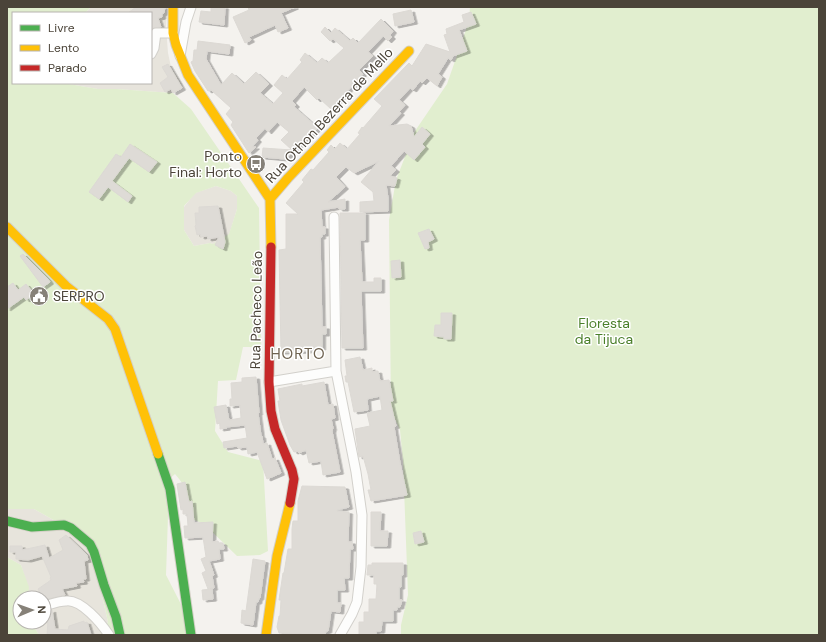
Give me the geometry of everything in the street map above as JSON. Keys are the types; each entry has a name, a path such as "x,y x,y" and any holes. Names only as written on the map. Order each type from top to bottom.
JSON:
{"street":[{"path":"173,7 173,33 180,58 188,75 203,100 270,199"},
{"path":"180,58 186,22 191,7"},
{"path":"152,52 154,48 155,34 173,33"},
{"name":"Rua Othon Bezerra de Mello","path":"270,199 288,178 409,51"},
{"name":"Rua Pacheco Leão","path":"266,635 277,556 294,479 292,470 275,429 271,412 269,382 271,252 270,199"},
{"path":"334,217 336,371 356,472 362,515 361,567 357,602 340,635"},
{"path":"7,227 66,286 108,319 115,328 170,489 191,635"},
{"path":"269,382 336,371"},
{"path":"7,521 32,527 64,525 71,528 90,544 116,617 120,635"},
{"path":"52,604 66,600 75,602 83,607 109,635"}],"shaded area":[{"path":"91,7 167,7 166,27 168,53 171,67 183,85 173,93 98,89 69,84 152,84 152,12 86,12"},
{"path":"216,186 231,191 237,196 237,209 229,235 213,244 210,243 194,246 184,230 184,207 195,193"},
{"path":"7,509 34,509 73,531 91,548 108,622 100,632 103,635 39,635 36,630 52,630 52,590 28,590 21,565 7,557"}],"green space":[{"path":"7,7 91,7 86,12 12,12 12,84 69,84 98,89 173,93 191,109 259,208 261,347 243,347 236,380 218,381 215,431 228,452 263,461 268,551 260,555 237,556 204,524 192,519 186,490 175,474 167,481 168,516 166,575 186,614 186,635 103,635 100,632 108,622 91,548 73,531 34,509 7,509","holes":["216,186 231,191 237,196 237,209 229,234 213,244 210,243 194,246 184,230 184,206 196,193"]},
{"name":"Floresta da Tijuca","path":"470,7 819,7 819,635 401,635 401,625 408,595 403,461 400,430 391,410 389,220 396,180 415,131 447,84 469,21"},
{"path":"7,557 21,565 29,587 29,590 12,590 12,630 36,630 39,635 7,635"}],"building":[{"path":"136,7 165,7 162,17 158,18 161,27 152,29 152,12 129,12"},
{"path":"211,7 225,7 224,25 199,22 201,11 211,12"},
{"path":"248,7 295,7 281,13 288,28 278,32 275,25 249,37 251,40 245,43 233,17 249,10"},
{"path":"411,10 414,22 395,26 393,14"},
{"path":"471,12 476,24 459,30 467,51 453,56 451,60 448,58 438,74 442,77 437,86 427,78 422,83 420,81 413,90 410,88 399,100 405,105 399,112 401,113 389,126 407,124 411,126 414,137 422,127 430,134 422,144 425,147 414,160 404,151 391,166 396,170 390,176 397,178 395,186 386,185 388,211 360,212 360,202 374,201 373,192 361,182 379,161 354,173 346,167 336,177 345,187 328,202 345,199 345,209 339,209 339,207 321,210 322,227 325,227 325,234 322,234 322,237 320,237 322,327 326,327 326,334 322,334 322,348 308,348 308,351 281,352 279,250 286,249 286,214 298,214 286,203 304,182 302,180 311,169 313,170 329,152 327,150 331,145 335,149 340,143 347,149 360,134 358,133 362,127 363,128 382,106 374,99 409,63 412,66 426,44 450,52 444,35 447,34 446,29 464,22 462,15"},
{"path":"381,19 393,31 390,35 392,37 388,41 383,36 368,52 373,56 359,70 363,74 331,109 319,98 317,100 304,87 292,101 296,105 294,107 318,128 285,159 262,157 263,148 292,150 281,140 289,132 277,122 268,132 265,128 256,138 258,140 252,147 256,147 249,153 231,125 233,122 226,114 231,108 211,90 208,91 191,62 193,61 194,50 197,50 198,41 230,45 229,54 207,51 206,59 221,85 232,73 244,84 256,72 269,84 260,93 273,104 283,93 274,85 282,75 287,79 302,62 300,60 305,53 317,63 322,58 328,63 344,48 333,39 330,41 321,32 325,27 331,33 335,28 350,41 353,38 358,43"},
{"path":"168,64 182,88 173,93 171,89 165,92 160,83 168,77 162,67"},
{"path":"130,144 157,162 149,172 129,158 112,181 132,196 128,202 108,187 99,199 89,192 116,154 121,157"},
{"path":"218,206 225,242 223,249 215,245 219,237 208,239 207,236 201,237 200,234 197,235 195,226 195,213 199,213 199,207"},
{"path":"340,213 365,213 365,240 360,240 362,282 374,282 374,278 381,278 381,291 361,291 363,348 342,348"},
{"path":"429,229 434,239 428,242 429,248 425,249 418,233"},
{"path":"23,254 50,282 43,287 20,256"},
{"path":"400,260 401,277 392,278 391,261"},
{"path":"13,283 18,290 26,284 34,294 26,300 24,297 7,309 7,287"},
{"path":"441,313 452,313 451,339 444,339 444,337 434,336 435,325 441,325"},
{"path":"360,357 363,370 372,368 372,372 378,371 380,381 389,380 393,401 390,401 396,426 394,427 407,495 371,501 368,490 371,490 368,474 363,456 359,457 355,429 370,426 367,413 382,410 380,396 367,399 368,410 354,412 348,382 346,382 345,376 347,376 345,360"},
{"path":"256,377 258,413 263,444 267,443 272,459 275,458 281,473 267,479 257,452 248,454 247,447 238,448 237,446 224,448 223,442 247,438 245,425 220,429 220,423 217,424 214,407 226,405 229,420 241,418 240,405 230,406 230,399 232,399 231,383 242,382 242,378"},
{"path":"324,382 328,405 333,404 335,418 331,419 333,428 332,431 340,472 323,475 321,461 309,463 306,450 299,453 298,451 294,452 290,445 281,420 278,389 302,384 302,386"},
{"path":"185,482 189,502 192,501 194,523 213,522 212,542 218,541 219,543 223,543 224,549 219,549 220,559 209,561 214,575 212,576 214,588 208,589 202,573 206,571 201,559 206,557 203,537 185,538 184,526 188,526 187,514 183,514 183,509 181,510 177,484"},
{"path":"302,486 345,487 349,507 337,511 349,512 348,542 352,542 353,549 350,549 349,578 344,578 345,590 337,590 337,603 341,603 340,612 331,611 328,631 326,631 325,635 279,633 277,627 280,616 281,600 279,600 283,573 288,549 292,549 293,521 298,521 298,501"},
{"path":"371,512 381,512 380,531 388,531 387,546 371,546"},
{"path":"421,531 424,542 415,544 413,533"},
{"path":"66,535 87,555 88,560 84,561 86,579 83,579 84,582 76,583 77,586 62,589 65,595 52,598 52,590 38,589 51,580 42,556 28,560 16,559 16,552 10,552 10,546 22,546 22,550 45,545 49,558 63,550 59,540"},
{"path":"253,559 265,561 260,598 258,602 256,602 253,625 241,623 242,610 246,611"},
{"path":"372,563 403,563 401,587 399,587 399,600 402,600 400,607 397,607 397,610 393,610 393,621 382,621 381,631 376,631 376,635 359,635 359,622 364,622 364,612 369,612 369,599 376,599 377,584 374,584 374,575 367,575 368,565 372,565"},
{"path":"212,589 213,599 203,600 202,590"},
{"path":"52,610 55,629 68,630 69,626 84,621 84,623 87,622 91,635 47,635 47,630 52,630"}],"traffic: fast":[{"path":"158,454 170,489 191,635"},
{"path":"7,521 32,527 64,525 71,528 90,544 116,617 120,635"}],"traffic: slow":[{"path":"173,7 173,33 176,45 188,75 270,199 271,247"},
{"path":"270,199 288,178 409,51"},
{"path":"7,227 66,286 108,319 115,329 158,454"},
{"path":"266,635 277,556 290,503"}],"traffic: jam":[{"path":"271,247 269,382 271,411 275,429 292,470 294,479 290,503"}],"place":[{"name":"Ponto Final: Horto","path":"256,164"},
{"name":"SERPRO","path":"39,296"}],"district":[{"name":"HORTO","path":"298,354"}]}
